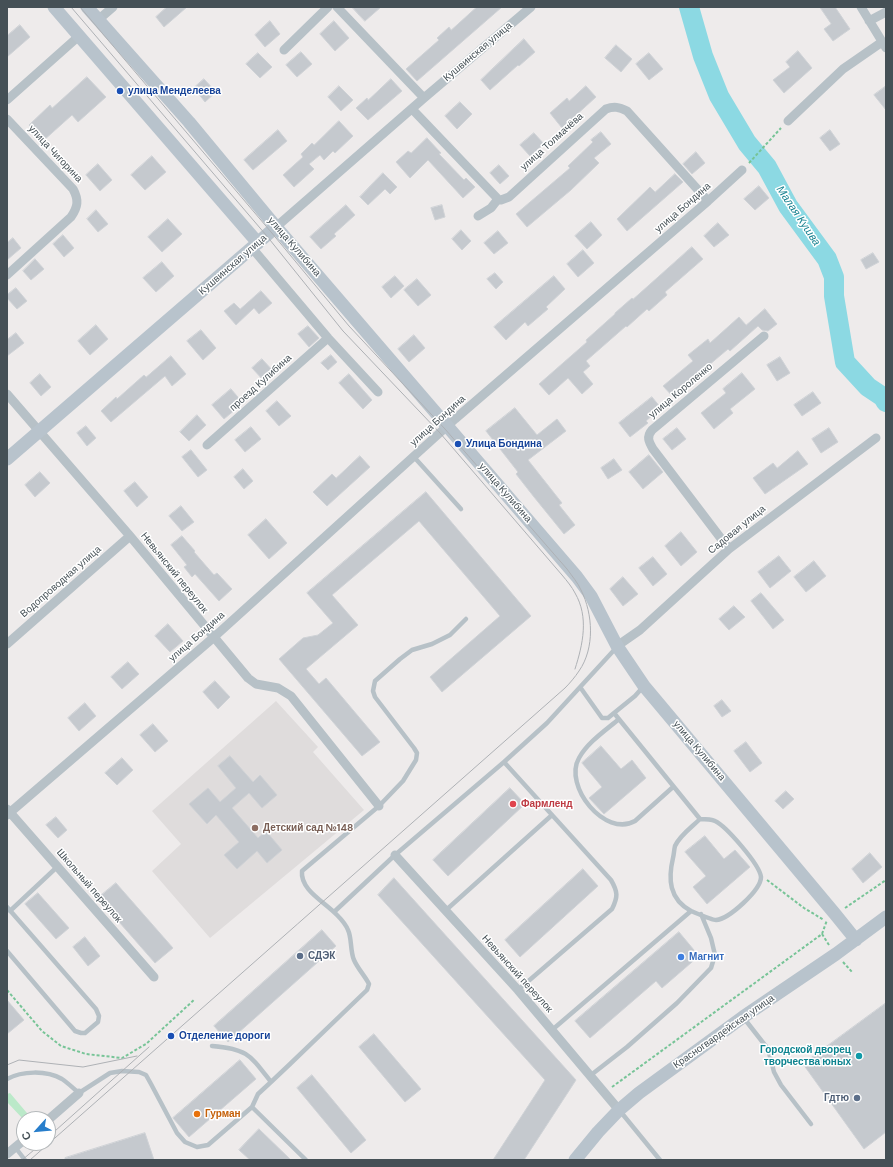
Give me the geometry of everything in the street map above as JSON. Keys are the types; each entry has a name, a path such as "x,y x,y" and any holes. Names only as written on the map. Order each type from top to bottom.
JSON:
{"main road":[{"path":"54,7 255,245"},
{"name":"улица Кулибина","path":"87,7 189,122 276,227 577,577 591,596 617,646 644,686 831,918 856,940"},
{"name":"Кушвинская улица","path":"7,459 276,227"},
{"name":"Красногвардейская улица","path":"575,1160 598,1132 638,1093 743,1017 856,940 886,917"}],"street":[{"path":"98,20 113,7"},
{"path":"284,50 328,7"},
{"path":"337,7 424,98"},
{"name":"Кушвинская улица","path":"276,227 531,7"},
{"path":"788,121 844,69 884,45 861,7"},
{"path":"870,21 886,12"},
{"path":"7,100 79,36"},
{"name":"улица Толмачёва","path":"498,199 502,200 509,197 600,113 612,107 620,107 627,111 708,201"},
{"path":"412,109 498,199 490,208 478,216"},
{"name":"улица Чигорина","path":"7,119 73,189 77,197 77,204 71,217 7,275"},
{"name":"улица Бондина","path":"8,812 213,638 447,427 742,170"},
{"path":"255,245 328,338 378,392"},
{"name":"улица Короленко","path":"729,549 653,449 648,439 648,434 764,336"},
{"name":"проезд Кулибина","path":"208,445 328,338"},
{"name":"Невьянский переулок","path":"7,394 130,536 251,682 278,688 291,696 379,806"},
{"name":"Садовая улица","path":"617,646 640,630 729,549 876,438"},
{"name":"Водопроводная улица","path":"7,644 130,536"},
{"name":"Школьный переулок","path":"8,812 154,977"},
{"name":"Невьянский переулок","path":"395,855 518,990 619,1110"},
{"path":"56,1113 79,1093"},
{"path":"7,1154 15,1148"}],"lane":[{"path":"414,457 461,509"},
{"path":"7,1079 15,1074 38,1072 61,1079 79,1093 110,1073 122,1071 139,1072 146,1075 177,1133 186,1142 197,1147 208,1146 252,1107 258,1094 367,990 369,984 354,960 349,931 334,912 318,899 301,878 302,871 379,806 402,781 416,760 417,753 414,748 376,697 373,691 375,681 412,650 432,644 450,635 466,619"},
{"path":"334,912 395,855 504,762 547,723 617,646"},
{"path":"580,687 602,718 608,718 635,696 644,686"},
{"path":"614,713 700,820"},
{"path":"619,719 589,746 579,758 575,769 578,785 584,800 602,818 618,824 628,825 635,821 674,787"},
{"path":"504,762 611,880 617,893 612,909 518,990"},
{"path":"445,911 552,815"},
{"path":"700,820 715,820 722,826 753,860 758,867 761,877 760,884 756,890 725,918 715,920 691,911 677,900 670,880 670,868 676,846 686,832 700,820"},
{"path":"7,951 75,1031 85,1033 98,1022 99,1016 96,1009 9,909 57,867"},
{"path":"552,1030 691,911"},
{"path":"591,1075 627,1047 673,1007 711,968 715,955 711,938 700,914"},
{"path":"743,1017 768,1049 774,1072 781,1085 810,1124"},
{"path":"212,1046 229,1047 243,1051 254,1060 271,1082"},
{"path":"252,1107 306,1160"},
{"path":"619,1110 660,1160"},
{"path":"15,1148 25,1160"}],"path":[{"path":"742,170 788,121"},
{"path":"761,877 771,882 804,908 831,918"},
{"path":"605,1092 822,934 831,918 886,880"},
{"path":"7,990 42,1031 61,1046 86,1054 122,1058 146,1044 195,999"}],"shaded area":[{"name":"Детский сад №148","path":"276,701 318,747 313,752 364,810 210,938 152,871 181,844 152,811"}],"green space":[{"path":"10,1093 25,1111 16,1112 7,1102 7,1094"}],"building":[{"path":"167,7 187,7 164,27 156,17"},
{"path":"352,7 381,7 365,21"},
{"path":"477,7 502,7 417,81 406,69 439,40 437,38 449,27 451,30"},
{"path":"820,7 835,7 850,29 833,41 824,29 831,24"},
{"path":"270,21 280,34 265,47 255,35"},
{"path":"334,21 349,38 335,51 320,34"},
{"path":"20,25 30,37 7,57 7,36"},
{"path":"524,39 535,52 490,90 481,80"},
{"path":"616,45 632,59 621,72 605,58"},
{"path":"798,51 812,68 784,93 773,80 790,67 786,62"},
{"path":"301,52 312,64 297,77 286,65"},
{"path":"258,53 272,67 260,78 246,64"},
{"path":"649,53 663,69 649,80 636,64"},
{"path":"87,77 106,97 78,122 72,115 43,141 29,125 50,105 52,108"},
{"path":"204,79 216,92 205,102 194,88"},
{"path":"391,79 402,91 368,120 356,108 367,98 368,100"},
{"path":"339,86 353,100 341,111 328,97"},
{"path":"586,86 596,97 562,128 550,113 567,98 569,101"},
{"path":"886,86 886,110 874,95"},
{"path":"460,102 472,114 457,129 445,116"},
{"path":"339,121 353,136 335,153 333,151 324,160 320,155 309,164 314,169 294,187 283,175 303,157 301,154 312,143 314,145"},
{"path":"278,130 287,141 253,170 244,160"},
{"path":"830,130 840,144 830,151 820,138"},
{"path":"601,132 611,144 594,158 599,163 571,190 527,227 516,214 570,168 568,166 593,142 591,140"},
{"path":"534,133 544,144 530,156 520,145"},
{"path":"427,138 441,153 439,154 464,180 466,178 475,187 463,198 428,160 410,178 396,162 408,151 411,153"},
{"path":"696,152 705,163 692,174 683,164"},
{"path":"152,156 166,172 145,190 131,175"},
{"path":"98,164 112,180 100,191 86,175"},
{"path":"499,165 509,176 500,184 490,173"},
{"path":"383,173 397,187 390,194 385,189 368,205 360,197"},
{"path":"675,174 683,182 627,231 617,219 650,187 655,192"},
{"path":"759,186 769,198 755,210 744,199"},
{"path":"346,205 355,215 334,234 336,236 321,249 310,237"},
{"path":"442,205 445,217 435,220 431,208"},
{"path":"96,210 108,224 98,232 87,219"},
{"path":"168,219 182,234 162,252 148,237"},
{"path":"591,222 602,235 587,249 575,236"},
{"path":"718,223 729,235 714,247 704,236"},
{"path":"461,230 471,241 462,250 452,239"},
{"path":"498,231 508,243 494,254 484,243"},
{"path":"63,235 74,248 64,257 53,244"},
{"path":"13,238 21,248 7,260 7,243"},
{"path":"692,247 703,259 665,292 667,295 649,311 647,309 586,361 590,366 583,372 593,384 582,394 568,378 549,395 539,384 587,342 586,340 615,313"},
{"path":"583,250 594,263 578,277 567,264"},
{"path":"873,253 879,262 866,269 861,260"},
{"path":"35,259 44,269 31,280 23,271"},
{"path":"162,262 174,276 156,292 143,278"},
{"path":"495,273 503,282 496,289 487,279"},
{"path":"395,276 404,286 391,298 382,287"},
{"path":"554,276 565,289 546,307 548,309 528,326 525,322 506,340 494,327"},
{"path":"417,279 431,295 418,306 404,290"},
{"path":"16,288 27,301 17,309 7,298 7,295"},
{"path":"261,291 272,303 259,314 254,308 236,325 224,311 234,303 240,309"},
{"path":"765,309 777,324 768,331 762,330 758,326 730,351 728,349 689,382 692,385 675,399 663,386 693,361 688,355 708,339 710,343 739,317 746,325"},
{"path":"96,325 108,339 90,355 78,341"},
{"path":"308,326 319,338 309,347 298,334"},
{"path":"201,330 216,348 203,360 187,341"},
{"path":"16,333 24,343 7,356 7,340"},
{"path":"414,335 425,348 409,362 398,349"},
{"path":"331,355 337,362 328,370 321,363"},
{"path":"171,356 186,374 172,386 165,376 111,422 101,411 144,375 146,377"},
{"path":"780,357 790,373 777,381 767,365"},
{"path":"262,359 274,372 264,381 252,368"},
{"path":"742,373 755,389 730,409 733,413 714,429 701,413 726,393 723,389"},
{"path":"40,374 51,387 41,396 30,383"},
{"path":"349,374 372,400 363,409 339,383"},
{"path":"231,389 243,403 224,419 212,405"},
{"path":"813,392 821,403 802,416 794,405"},
{"path":"652,397 661,408 646,421 648,423 630,437 619,423"},
{"path":"277,401 291,416 279,426 266,411"},
{"path":"515,408 537,435 557,419 566,431 528,460 562,503 559,505 575,525 564,534 516,474 518,472 486,431"},
{"path":"197,415 206,425 189,441 180,432"},
{"path":"86,426 96,438 87,446 77,433"},
{"path":"251,427 261,439 245,452 235,440"},
{"path":"677,428 686,439 672,450 663,439"},
{"path":"829,428 838,442 821,453 812,439"},
{"path":"191,450 207,470 198,477 182,457"},
{"path":"798,451 808,464 765,494 753,478 773,463 777,468"},
{"path":"649,455 663,472 643,489 629,472"},
{"path":"360,456 370,467 327,506 313,492 332,474 336,478"},
{"path":"614,459 622,470 608,479 601,468"},
{"path":"243,469 253,481 244,489 234,477"},
{"path":"40,472 50,483 35,497 25,485"},
{"path":"135,482 148,497 137,507 124,491"},
{"path":"426,492 531,616 442,692 430,677 500,616 419,521 332,595 358,625 306,669 319,684 326,678 380,742 362,756 279,659 303,638 318,635 333,623 307,593"},
{"path":"181,506 194,522 182,531 169,516"},
{"path":"266,519 287,543 269,559 248,535"},
{"path":"681,532 697,552 681,566 665,546"},
{"path":"182,536 214,575 217,573 232,589 219,601 195,574 192,577 184,567 187,565 171,545"},
{"path":"779,556 791,571 770,588 758,572"},
{"path":"653,557 667,574 653,586 639,568"},
{"path":"814,561 826,576 806,592 794,577"},
{"path":"623,577 638,594 623,606 610,589"},
{"path":"761,593 784,620 773,629 751,601"},
{"path":"734,606 745,617 729,630 719,619"},
{"path":"168,624 183,641 170,652 155,636"},
{"path":"128,662 139,674 122,689 111,677"},
{"path":"215,681 230,697 218,709 203,692"},
{"path":"722,700 731,711 722,717 714,706"},
{"path":"85,703 96,716 79,731 68,718"},
{"path":"153,724 168,741 155,752 140,735"},
{"path":"746,742 762,763 750,772 734,751"},
{"path":"601,746 621,769 632,760 646,778 604,814 589,798 602,787 582,763"},
{"path":"230,756 253,782 260,775 277,795 262,808 249,793 232,808 258,838 266,831 282,850 267,863 257,851 237,869 224,855 239,842 216,815 207,824 189,804 208,788 220,802 236,788 218,766"},
{"path":"122,758 133,770 117,785 105,773"},
{"path":"510,788 525,804 448,876 433,860"},
{"path":"786,791 794,799 783,809 775,801"},
{"path":"56,817 67,830 58,838 46,825"},
{"path":"705,836 724,859 735,850 750,867 707,904 693,887 706,876 685,852"},
{"path":"870,853 882,867 863,883 852,869"},
{"path":"583,869 598,886 520,957 505,940"},
{"path":"394,878 576,1080 524,1160 493,1160 545,1080 378,895"},
{"path":"116,883 173,948 155,963 98,898"},
{"path":"38,893 69,928 56,939 25,904"},
{"path":"322,930 336,946 228,1042 214,1026"},
{"path":"679,932 699,956 662,988 656,981 590,1038 575,1021"},
{"path":"85,937 100,956 88,966 73,947"},
{"path":"7,1000 24,1020 7,1034"},
{"name":"Гдтю","path":"886,1003 886,1132 864,1149 803,1064"},
{"path":"374,1034 421,1089 405,1102 359,1047"},
{"path":"240,1060 256,1079 189,1137 173,1118"},
{"path":"312,1075 366,1140 351,1153 297,1088"},
{"path":"259,1129 291,1160 250,1160 239,1150"},
{"path":"145,1133 154,1160 65,1160 65,1158"}],"waterway":[{"name":"Малая Кушва","path":"689,7 703,56 719,96 747,143 767,167 788,206 827,259 834,277 834,296 845,362 868,387 883,397 886,402"}],"tram line":[{"path":"71,7 266,235 343,331 440,433 569,584 579,602 583,621 582,640 575,669"},
{"path":"30,1160 565,688 579,671 584,662 590,642 590,620 585,599 578,585 567,569 445,429 349,326 80,7"},
{"path":"56,1130 149,1047"},
{"path":"7,1065 19,1060 83,1067 137,1056"},
{"path":"22,1160 33,1151"}],"place":[{"name":"улица Менделеева","path":"120,91"},
{"name":"Улица Бондина","path":"458,444"},
{"name":"Фармленд","path":"513,804"},
{"name":"Детский сад №148","path":"255,828"},
{"name":"СДЭК","path":"300,956"},
{"name":"Магнит","path":"681,957"},
{"name":"Отделение дороги","path":"171,1036"},
{"name":"Городской дворец творчества юных","path":"859,1056"},
{"name":"Гдтю","path":"857,1098"},
{"name":"Гурман","path":"197,1114"}]}
